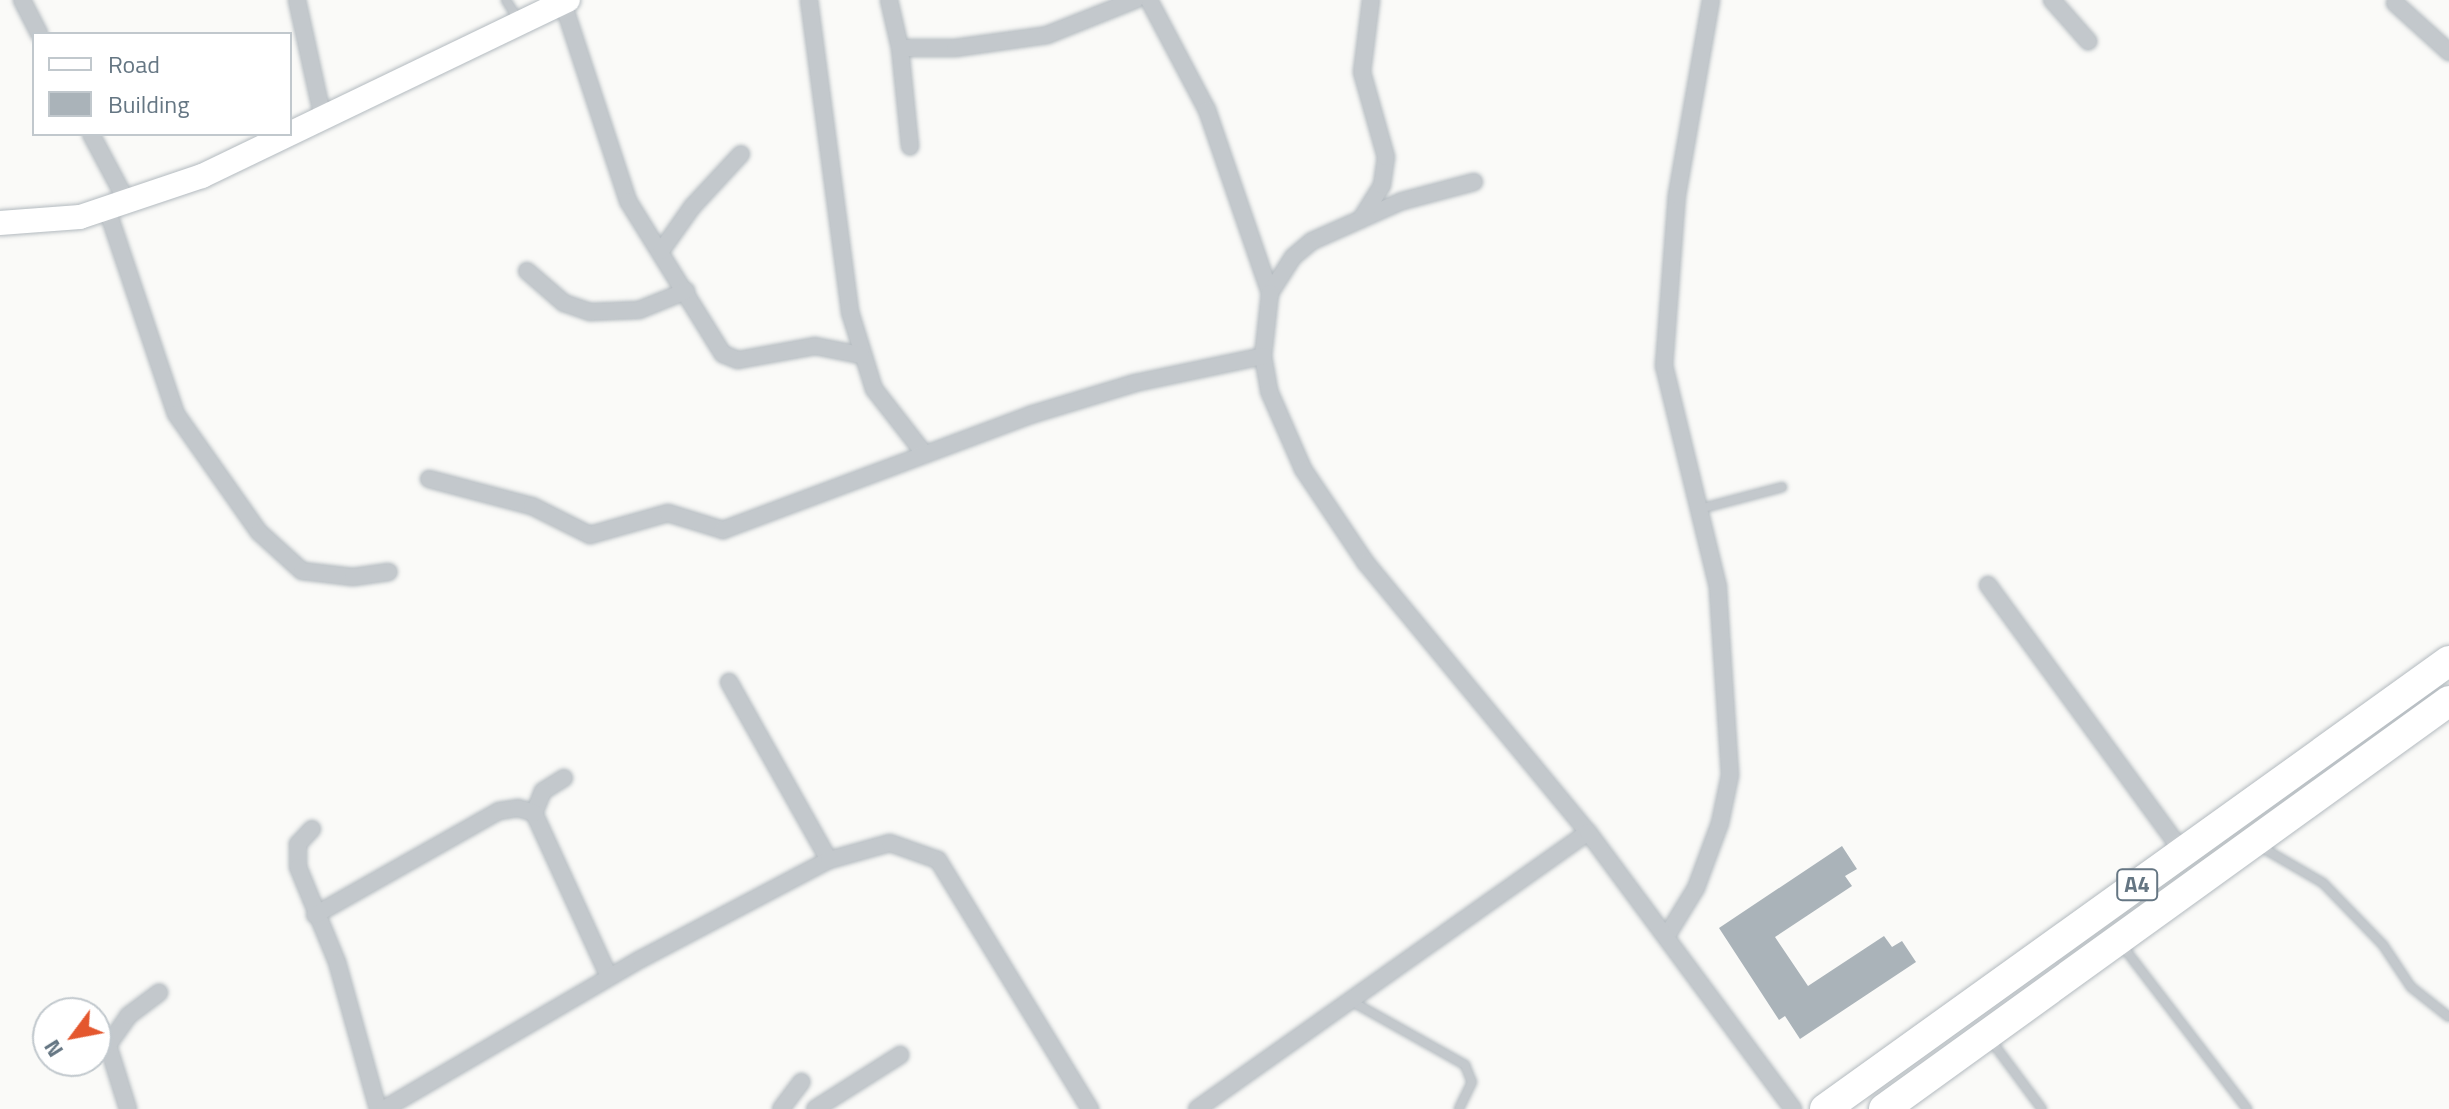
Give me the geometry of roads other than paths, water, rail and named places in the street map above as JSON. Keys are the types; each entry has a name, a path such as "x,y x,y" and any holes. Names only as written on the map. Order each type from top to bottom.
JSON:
{"highway":[{"name":"A4","path":"1825,1109 2449,661"},
{"name":"A4","path":"1884,1109 2449,701"}],"main road":[{"path":"292,131 565,1"},
{"path":"0,223 118,206 281,136"}],"street":[{"path":"22,0 38,32"},
{"path":"297,0 323,118"},
{"path":"809,0 840,261 861,355 874,389 923,452"},
{"path":"889,0 900,48 910,146"},
{"path":"900,48 955,48 1047,35 1135,0"},
{"path":"1149,0 1207,110 1270,293 1263,356 1269,391 1303,469 1366,563 1588,832 1793,1109"},
{"path":"1361,219 1382,185 1386,157 1362,72 1371,0"},
{"path":"1666,937 1696,888 1720,823 1730,775 1718,587 1664,366 1677,195 1711,0"},
{"path":"2052,0 2088,41"},
{"path":"565,1 628,201 723,354 738,360 815,346 861,355"},
{"path":"2395,3 2449,52"},
{"path":"92,136 118,206 176,414 259,532 302,571 353,577 389,572"},
{"path":"661,251 692,207 741,154"},
{"path":"1270,293 1293,257 1312,241 1439,188 1474,182"},
{"path":"527,271 564,303 590,312 639,310 686,291"},
{"path":"429,479 532,506 590,535 668,513 723,530 923,452 1135,383 1263,356"},
{"path":"1988,585 2183,852"},
{"path":"729,682 829,860"},
{"path":"564,778 543,791 534,813 609,977"},
{"path":"315,915 499,811 518,808 534,813"},
{"path":"312,829 296,853 315,915 337,962 378,1109"},
{"path":"1197,1109 1588,832"},
{"path":"384,1109 609,977 829,860 890,843 938,860 1090,1109"},
{"path":"128,1109 116,1085 108,1045 128,1016 159,993"},
{"path":"815,1109 900,1055"},
{"path":"781,1109 801,1082"}],"lane":[{"path":"506,0 521,23"},
{"path":"1698,510 1782,487"},
{"path":"2253,843 2323,883 2383,945 2411,987 2449,1017"},
{"path":"2118,940 2247,1109"},
{"path":"1350,1000 1465,1065 1472,1082 1459,1109"},
{"path":"1987,1035 2042,1109"}]}
